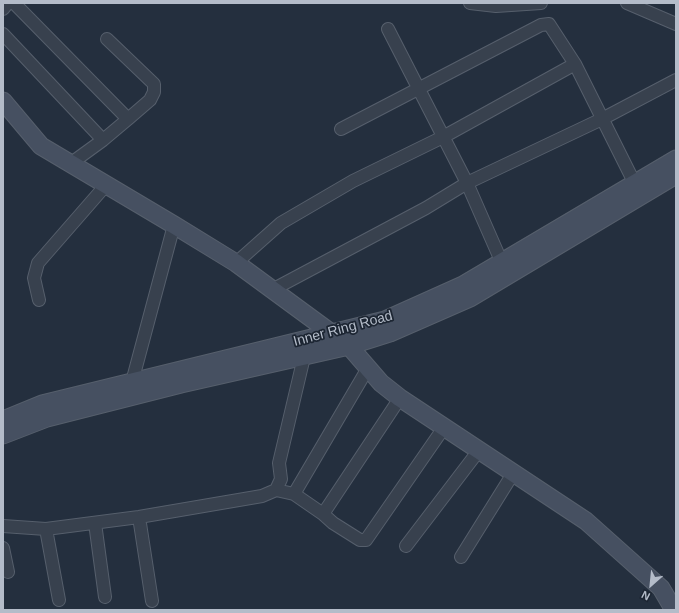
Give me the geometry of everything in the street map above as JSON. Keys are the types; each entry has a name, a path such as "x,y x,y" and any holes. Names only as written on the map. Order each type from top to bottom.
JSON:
{"main road":[{"path":"3,101 40,146 236,263 349,346 381,383 400,398 480,449 586,521 661,588 674,610"},
{"name":"Inner Ring Road","path":"3,420 42,404 385,320 463,285 676,159"},
{"name":"Inner Ring Road","path":"3,435 47,418 349,346 390,333 470,298 676,175"}],"street":[{"path":"3,9 8,3"},
{"path":"14,3 128,119"},
{"path":"470,3 496,6 541,3"},
{"path":"627,3 676,24"},
{"path":"342,129 541,25 549,24 554,28 576,64 635,184"},
{"path":"388,29 467,183 502,263"},
{"path":"3,34 103,140"},
{"path":"70,164 103,140 128,119 150,100 154,92 154,84 107,39"},
{"path":"236,263 281,223 353,181 443,137 576,64"},
{"path":"272,290 426,208 467,183 602,119 676,80"},
{"path":"39,300 34,278 38,263 106,185"},
{"path":"132,382 174,225"},
{"path":"276,490 280,479 279,463 304,357"},
{"path":"294,494 368,368"},
{"path":"323,514 400,398"},
{"path":"3,528 46,528 139,518 262,496 276,490 294,494 323,514 333,523 360,540 366,540 445,426"},
{"path":"406,546 480,449"},
{"path":"461,557 514,472"},
{"path":"139,518 152,601"},
{"path":"95,523 105,597"},
{"path":"46,528 59,600"},
{"path":"3,548 8,572"}]}
